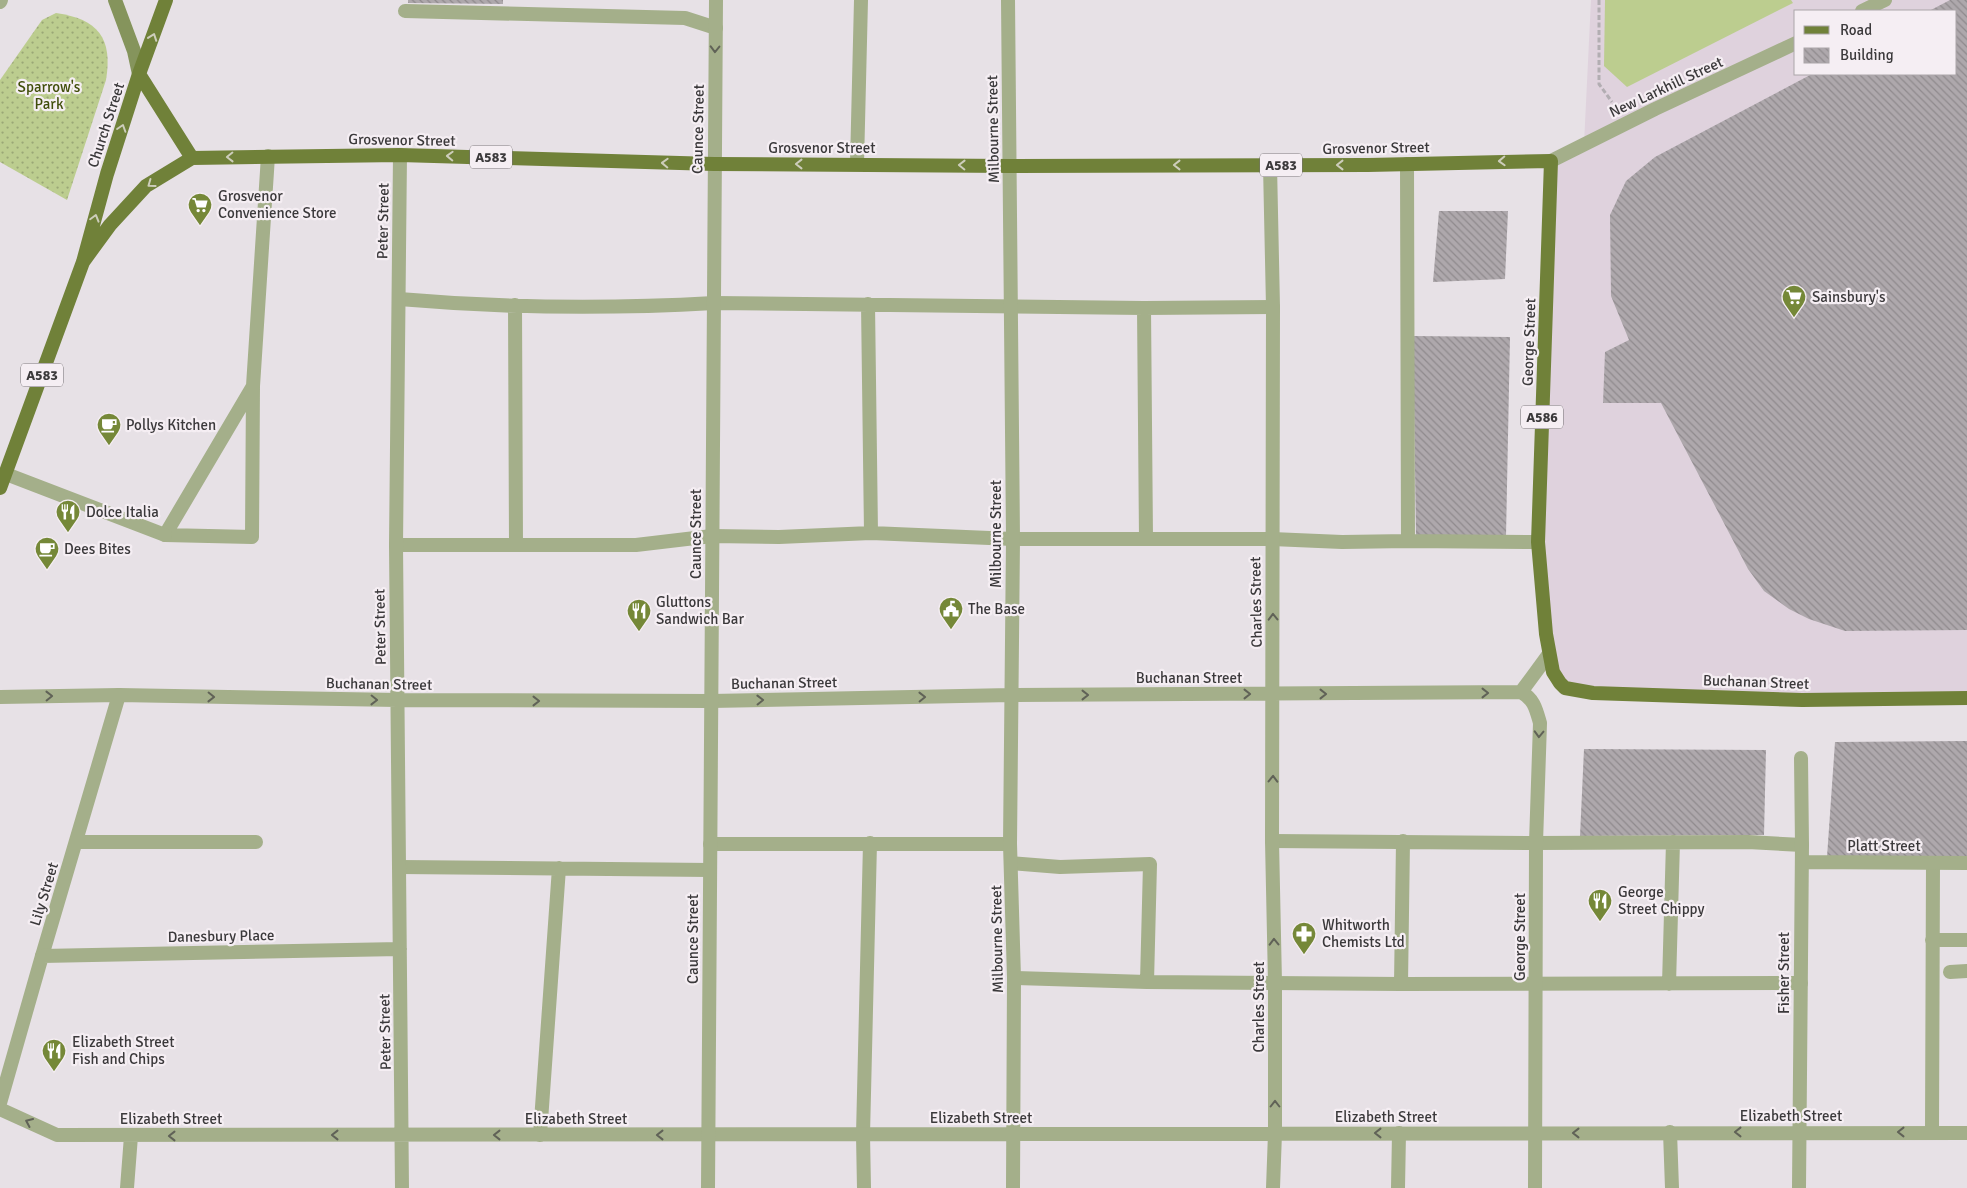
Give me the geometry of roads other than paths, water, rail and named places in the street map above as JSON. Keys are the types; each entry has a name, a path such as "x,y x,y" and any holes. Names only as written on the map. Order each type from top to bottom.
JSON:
{"main road":[{"name":"Church Street","path":"0,488 83,262 107,174 139,74 166,0"},
{"path":"112,1 134,51 139,74 192,158"},
{"name":"Grosvenor Street","path":"192,158 400,155 714,164 1010,166 1407,164 1551,161"},
{"name":"Church Street","path":"83,262 110,226 146,186 192,158"},
{"name":"George Street","path":"1551,161 1538,542 1549,654 1553,672"},
{"name":"Buchanan Street","path":"1553,672 1565,688 1593,693 1802,700 1967,698"}],"street":[{"name":"Caunce Street","path":"708,1188 716,0"},
{"path":"857,164 861,0"},
{"name":"Milbourne Street","path":"1008,0 1013,539 1010,844 1014,978 1014,1188"},
{"path":"1864,10 1885,0"},
{"path":"405,11 685,18 716,28"},
{"name":"New Larkhill Street","path":"1551,161 1632,120 1794,44"},
{"name":"Peter Street","path":"400,155 396,545 402,1188"},
{"path":"6,474 165,535 252,537 253,386 268,156"},
{"path":"1407,164 1408,541"},
{"name":"Charles Street","path":"1270,165 1273,307 1272,539 1274,694 1272,841 1275,983 1273,1188"},
{"path":"399,299 466,305 663,306 714,303 1144,308 1273,307"},
{"path":"868,304 871,533"},
{"path":"515,305 516,545"},
{"path":"1144,308 1146,539"},
{"path":"165,535 253,386"},
{"path":"396,545 636,545 712,536 871,533 1013,539 1538,542"},
{"path":"1521,692 1549,654"},
{"name":"Buchanan Street","path":"0,697 119,695 398,700 711,701 1011,695 1521,692"},
{"name":"George Street","path":"1521,692 1530,697 1540,723 1536,844 1535,1188"},
{"name":"Lily Street","path":"0,1103 119,695"},
{"name":"Fisher Street","path":"1799,1188 1801,758"},
{"path":"1272,841 1536,844 1748,842 1802,845"},
{"path":"1401,984 1403,841"},
{"path":"77,842 256,842"},
{"path":"1668,984 1673,842"},
{"path":"864,1188 863,1135 866,1073 870,843"},
{"path":"710,844 1010,844"},
{"name":"Platt Street","path":"1802,862 1967,863"},
{"path":"1011,863 1060,867 1150,864 1147,982"},
{"path":"1932,1132 1933,863"},
{"path":"400,867 710,870"},
{"path":"540,1135 559,868"},
{"path":"1932,940 1967,940"},
{"name":"Danesbury Place","path":"42,956 400,949"},
{"path":"1950,972 1967,972"},
{"path":"1014,978 1147,982 1401,984 1801,983"},
{"name":"Elizabeth Street","path":"0,1109 57,1135 131,1136 1967,1132"},
{"path":"1670,1132 1672,1188"},
{"path":"1398,1188 1399,1133"},
{"path":"127,1188 131,1136"}],"place":[{"name":"Grosvenor Convenience Store","path":"200,226"},
{"name":"Sainsbury's","path":"1794,318"},
{"name":"Pollys Kitchen","path":"109,446"},
{"name":"Dolce Italia","path":"68,533"},
{"name":"Dees Bites","path":"47,570"},
{"name":"The Base","path":"951,630"},
{"name":"Gluttons Sandwich Bar","path":"639,632"},
{"name":"George Street Chippy","path":"1600,922"},
{"name":"Whitworth Chemists Ltd","path":"1304,955"},
{"name":"Elizabeth Street Fish and Chips","path":"54,1072"}],"park label":[{"name":"Sparrow's Park","path":"49,96"}]}
